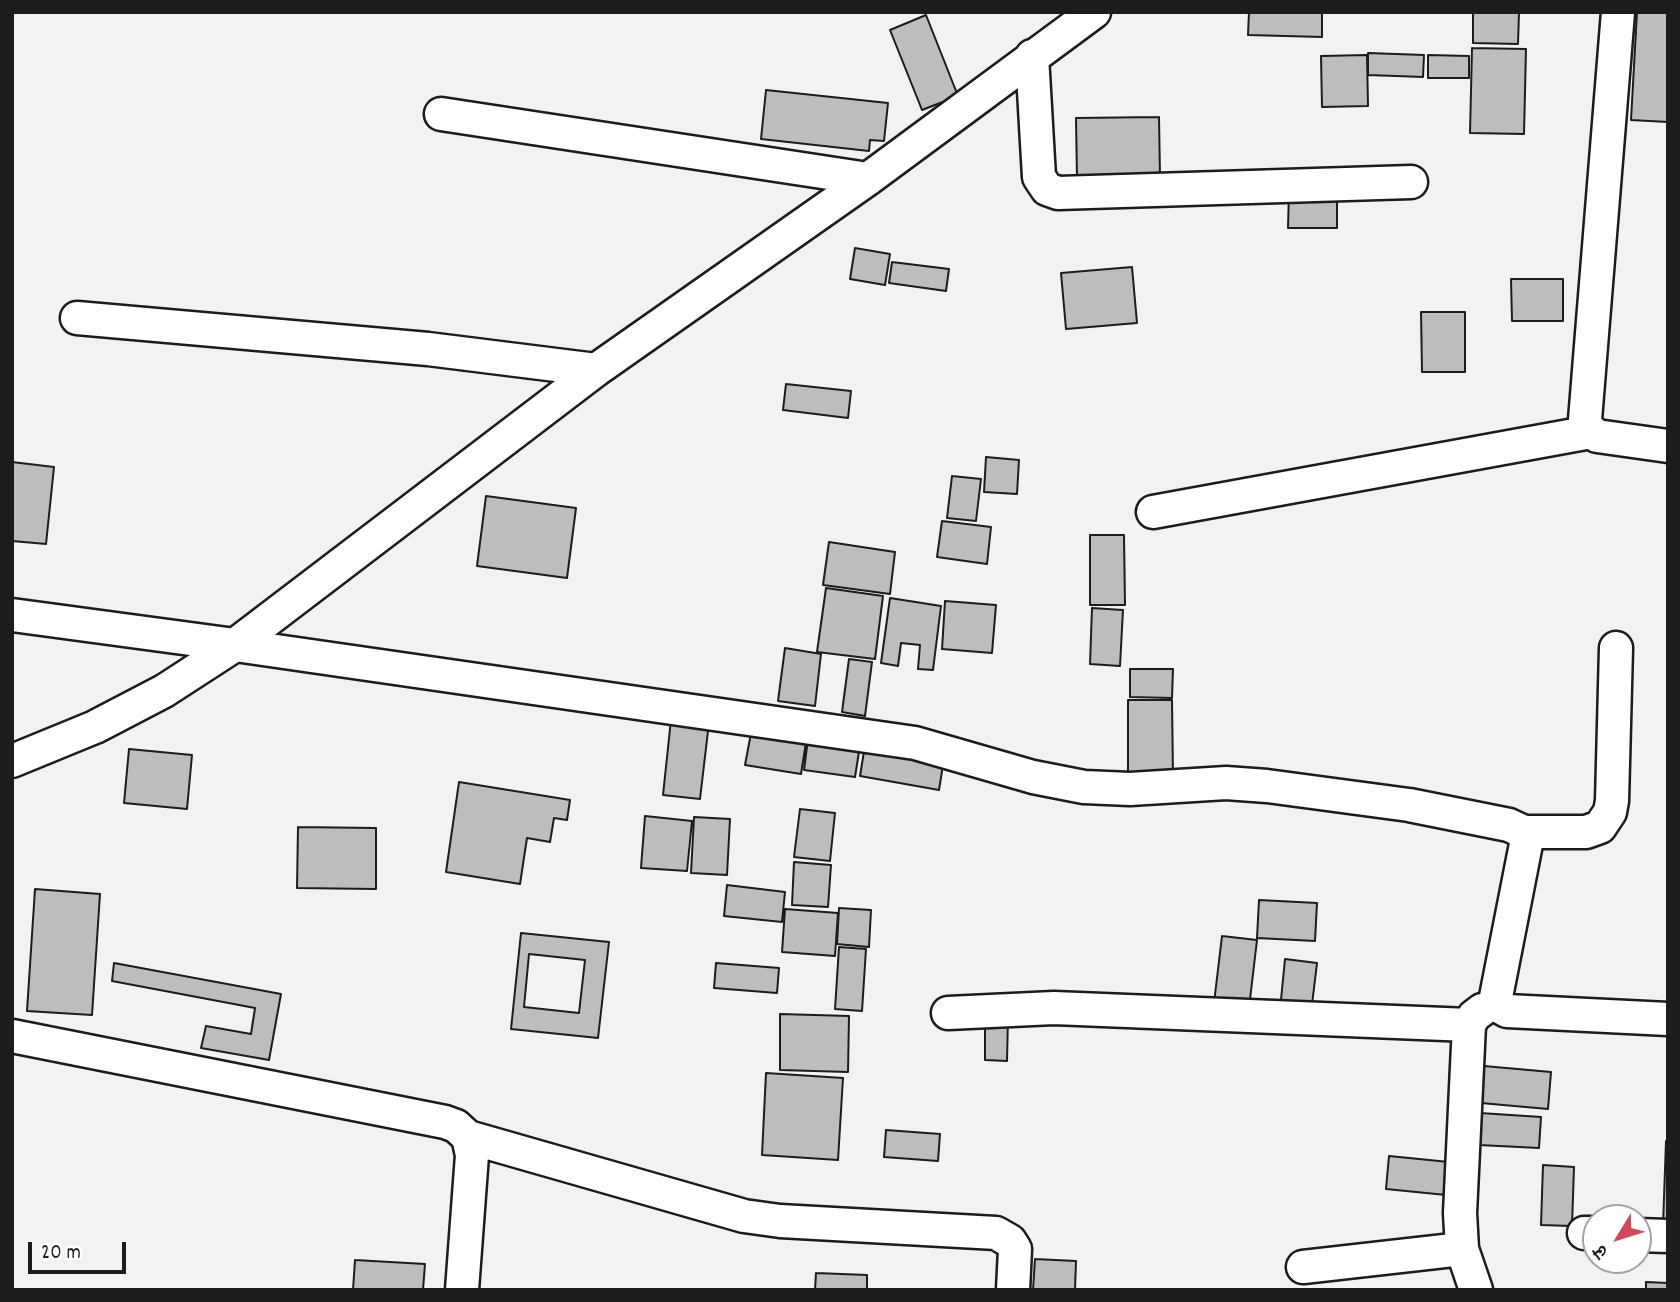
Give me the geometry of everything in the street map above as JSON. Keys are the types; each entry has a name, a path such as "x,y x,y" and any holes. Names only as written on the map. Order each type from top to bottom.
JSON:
{"street":[{"path":"12,761 95,727 164,691 235,645 596,370 868,179 1094,12"},
{"path":"1591,432 1585,420 1618,12"},
{"path":"1032,56 1039,177 1047,189 1058,193 1411,183"},
{"path":"441,114 868,179"},
{"path":"77,318 428,349 596,370"},
{"path":"1153,512 1591,432 1603,437 1668,446"},
{"path":"12,615 915,743 1033,777 1084,787 1130,789 1226,783 1267,786 1409,805 1509,825 1524,832 1586,832 1600,827 1609,812 1612,801 1616,648"},
{"path":"1496,1004 1526,844 1524,832"},
{"path":"1496,1004 1507,1011 1668,1019"},
{"path":"1476,1290 1462,1249 1460,1213 1469,1025 1477,1012 1496,1004"},
{"path":"948,1013 1054,1008 1469,1025"},
{"path":"12,1036 445,1122 456,1126 468,1137 744,1216 780,1222 996,1233 1010,1241 1015,1249 1013,1290"},
{"path":"462,1290 472,1155 468,1137"},
{"path":"1303,1266 1462,1249"}],"building":[{"path":"1249,12 1322,12 1322,37 1248,35"},
{"path":"1473,12 1519,12 1518,44 1473,43"},
{"path":"1637,12 1668,12 1668,122 1631,120"},
{"path":"926,15 958,96 922,110 890,30"},
{"path":"1472,48 1526,49 1524,134 1470,133"},
{"path":"1368,53 1424,55 1423,77 1368,75"},
{"path":"1367,55 1368,106 1322,107 1321,56"},
{"path":"1428,55 1469,56 1469,78 1428,78"},
{"path":"766,90 888,103 884,141 870,140 869,151 761,139"},
{"path":"1159,117 1160,177 1077,178 1076,118"},
{"path":"1289,191 1337,192 1337,228 1288,228"},
{"path":"855,248 890,254 885,285 850,279"},
{"path":"892,262 949,269 946,291 889,283"},
{"path":"1132,267 1137,323 1066,329 1061,273"},
{"path":"1511,279 1563,279 1563,321 1512,321"},
{"path":"1421,312 1465,312 1465,372 1422,372"},
{"path":"786,384 851,391 848,418 783,410"},
{"path":"986,457 1019,460 1017,494 984,492"},
{"path":"12,462 54,467 46,544 12,541"},
{"path":"952,476 981,479 976,521 947,518"},
{"path":"486,496 576,508 567,578 477,566"},
{"path":"942,521 991,527 987,564 937,557"},
{"path":"1090,535 1124,535 1125,605 1090,605"},
{"path":"829,542 895,552 890,594 823,585"},
{"path":"826,588 883,596 875,659 817,652"},
{"path":"890,598 941,606 933,670 918,669 920,645 901,643 898,666 881,663"},
{"path":"945,601 996,605 992,653 942,649"},
{"path":"1092,608 1123,610 1120,666 1090,664"},
{"path":"785,648 821,654 815,706 778,701"},
{"path":"849,659 872,662 865,716 842,712"},
{"path":"1130,669 1173,669 1172,698 1130,697"},
{"path":"1128,700 1172,700 1173,777 1128,776"},
{"path":"672,710 710,714 700,799 663,795"},
{"path":"752,728 807,736 801,774 745,765"},
{"path":"809,731 861,739 855,777 804,770"},
{"path":"866,739 945,752 939,790 860,776"},
{"path":"129,749 192,755 187,809 124,803"},
{"path":"459,782 570,800 567,820 554,818 550,842 527,838 520,884 446,872"},
{"path":"800,809 835,813 830,861 794,857"},
{"path":"645,816 692,821 687,871 641,868"},
{"path":"694,817 730,819 727,875 691,873"},
{"path":"298,827 376,828 376,889 297,888"},
{"path":"794,862 831,865 828,907 792,905"},
{"path":"727,885 785,892 782,922 724,916"},
{"path":"35,889 100,894 92,1015 27,1011"},
{"path":"1259,900 1317,903 1315,941 1257,938"},
{"path":"839,908 871,910 869,947 837,944"},
{"path":"785,909 838,913 835,956 782,952"},
{"path":"521,933 609,942 598,1038 511,1029","holes":["529,954 585,960 579,1013 524,1007"]},
{"path":"1222,936 1257,940 1249,1008 1214,1003"},
{"path":"839,947 866,949 862,1011 835,1009"},
{"path":"1285,959 1317,963 1311,1013 1280,1010"},
{"path":"114,963 281,994 269,1060 201,1048 206,1026 251,1034 255,1008 112,981"},
{"path":"716,963 779,968 777,993 714,988"},
{"path":"780,1014 849,1016 848,1072 780,1070"},
{"path":"985,1017 1008,1017 1007,1061 985,1060"},
{"path":"1484,1066 1551,1072 1548,1109 1481,1103"},
{"path":"766,1073 843,1078 838,1160 762,1155"},
{"path":"1480,1113 1541,1117 1539,1148 1479,1145"},
{"path":"886,1130 940,1134 938,1161 884,1157"},
{"path":"1666,1141 1668,1226 1663,1226"},
{"path":"1389,1156 1459,1163 1456,1196 1386,1189"},
{"path":"1543,1165 1574,1167 1572,1226 1541,1225"},
{"path":"1035,1259 1076,1261 1075,1290 1033,1290"},
{"path":"355,1260 425,1264 423,1290 353,1290"},
{"path":"816,1273 867,1275 867,1290 815,1290"},
{"path":"1646,1282 1668,1283 1668,1290 1646,1290"}]}
